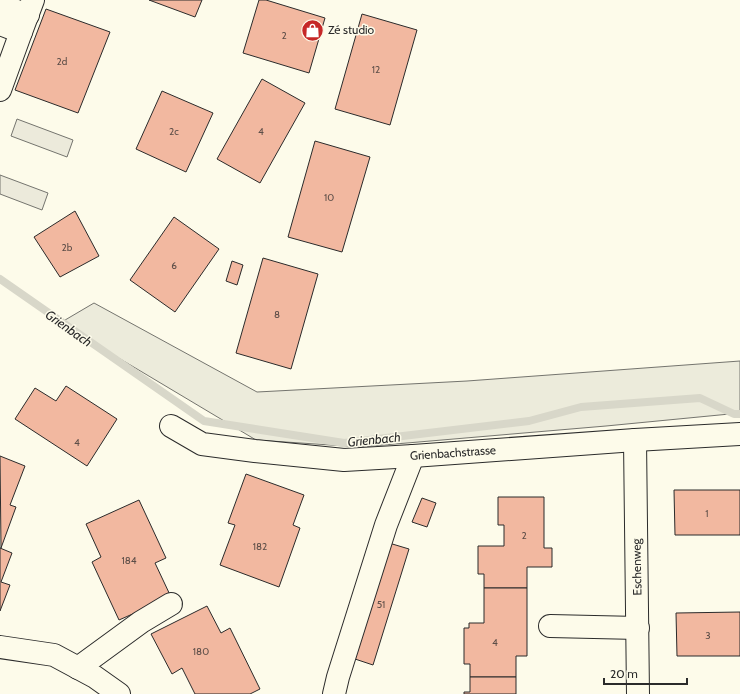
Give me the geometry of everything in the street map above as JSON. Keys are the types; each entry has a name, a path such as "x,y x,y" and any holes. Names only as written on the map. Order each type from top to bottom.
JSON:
{"street":[{"path":"0,5 27,15"},
{"path":"0,24 27,15"},
{"path":"0,90 27,15"},
{"name":"Grienbachstrasse","path":"171,426 202,444 344,460 740,434"},
{"name":"Eschenweg","path":"635,440 638,694"},
{"path":"334,694 386,525 414,456"},
{"path":"78,668 141,622 171,604"},
{"path":"550,626 638,628"},
{"path":"0,646 54,655 94,677 119,694"}],"shaded area":[{"path":"17,119 73,140 67,157 11,136"},
{"path":"0,175 48,193 42,210 0,194"},
{"path":"94,303 257,392 467,381 740,361 740,413 360,447 256,440 60,323"}],"building":[{"path":"149,0 202,0 195,17"},
{"path":"259,0 266,0 325,18 309,73 243,53"},
{"path":"46,9 110,32 78,113 15,90"},
{"path":"362,14 417,30 390,125 335,109"},
{"path":"262,79 305,103 260,183 217,159"},
{"path":"162,91 213,113 186,172 136,149"},
{"path":"315,141 370,157 342,252 288,237"},
{"path":"75,211 99,256 60,277 34,237"},
{"path":"174,217 219,249 175,312 130,280"},
{"path":"263,258 318,274 291,369 236,353"},
{"path":"232,261 243,265 237,285 226,281"},
{"path":"66,386 117,419 87,466 15,419 35,388 56,401"},
{"path":"0,456 25,466 10,505 16,507 1,548"},
{"path":"246,474 304,495 293,525 300,528 279,587 220,565 235,525 228,523"},
{"path":"674,490 740,490 740,535 675,535"},
{"path":"498,497 544,497 544,548 552,548 552,567 527,567 527,588 484,588 484,574 478,574 478,546 504,546 504,525 498,525"},
{"path":"422,498 436,503 427,527 412,522"},
{"path":"139,500 166,558 155,563 171,597 119,620 92,562 101,557 86,524"},
{"path":"389,543 409,549 373,665 352,658"},
{"path":"0,548 12,553 1,582 10,585 0,611"},
{"path":"484,588 527,588 527,656 516,656 516,677 470,677 470,664 464,664 464,628 469,628 469,623 484,623"},
{"path":"207,606 221,633 230,628 260,689 250,694 195,694 182,668 172,674 151,634"},
{"path":"740,612 740,656 677,656 676,613"},
{"path":"470,677 516,677 516,694 464,694 464,692 470,692"}],"waterway":[{"name":"Grienbach","path":"0,279 204,421 344,443 529,421 581,407 700,398 734,414 740,414"}],"place":[{"name":"Zé studio","path":"312,30"}]}
